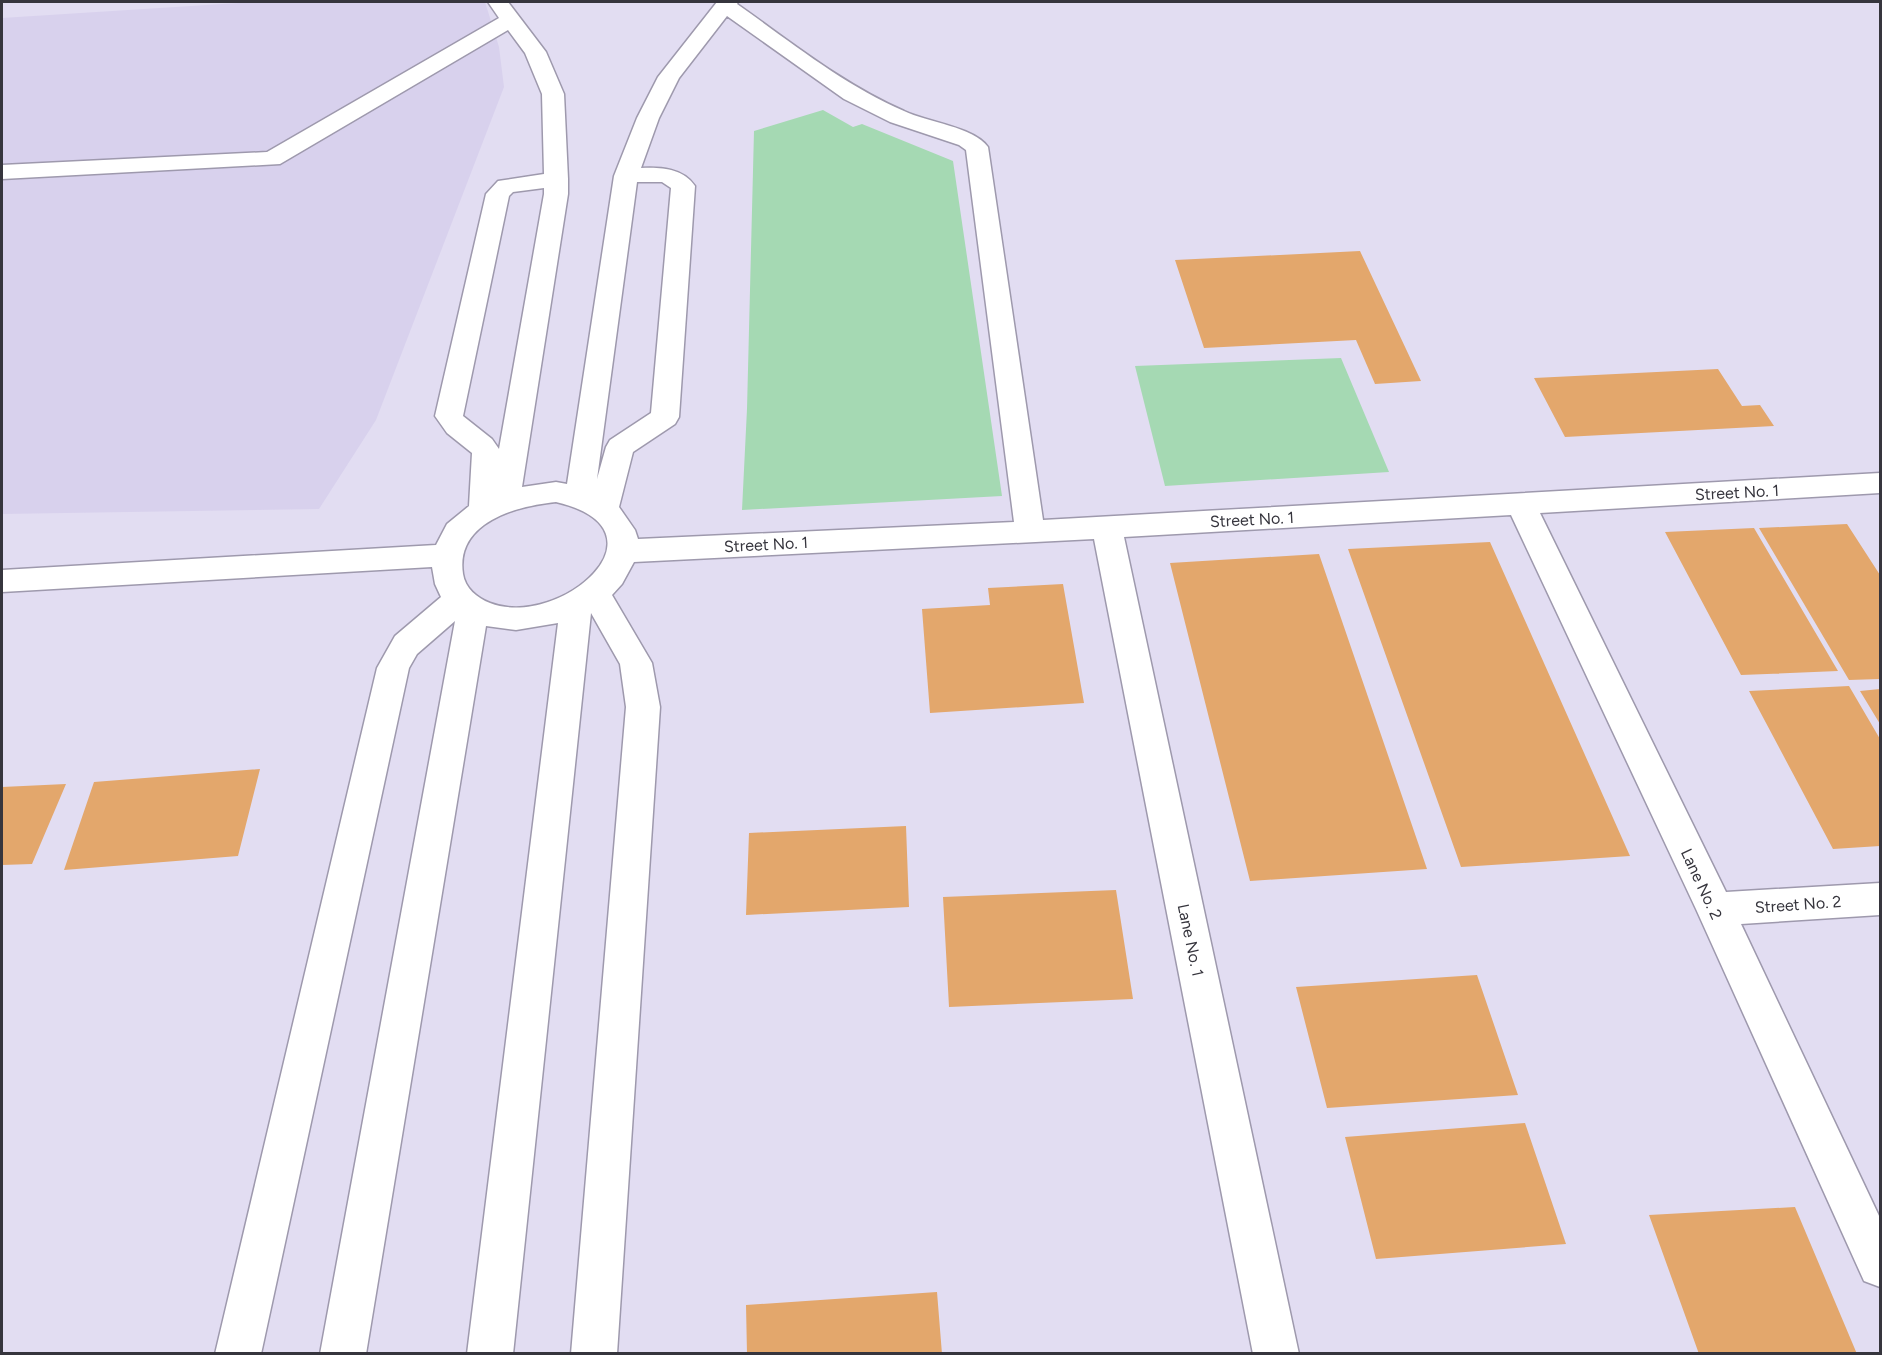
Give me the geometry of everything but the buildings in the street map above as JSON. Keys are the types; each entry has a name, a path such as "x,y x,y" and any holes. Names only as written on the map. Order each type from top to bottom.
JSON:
{"street":[{"path":"592,502 626,176 648,118 669,77 726,3 852,94 898,117 967,140 977,147 1030,532"},
{"path":"2,172 272,159 505,10 544,69 553,94 556,179 554,206 495,505"},
{"path":"592,502 620,447 665,417 683,186 675,177 659,174 626,176"},
{"path":"495,505 486,451 475,439 454,425 449,416 498,194 506,186 556,179"},
{"name":"Street No. 1","path":"623,551 1030,532 1881,483"},
{"path":"556,492 592,502 615,520 622,535 623,551 618,566 586,599 551,614 523,618 497,616 467,604 447,578 447,555 454,539 467,523 495,505 539,493 556,492"},
{"name":"Lane No. 2","path":"1521,504 1715,909 1881,1265"},
{"name":"Lane No. 1","path":"1107,527 1276,1353"},
{"path":"2,581 447,555"},
{"path":"490,1353 586,599"},
{"path":"586,599 636,663 643,707 594,1353"},
{"path":"238,1353 393,668 406,645 467,604"},
{"path":"343,1353 467,604"},
{"name":"Street No. 2","path":"1715,909 1881,899"}],"shaded area":[{"path":"254,2 485,2 499,47 504,87 376,420 319,509 2,514 2,18"}],"green space":[{"path":"823,110 853,127 862,124 953,161 1002,496 742,510 747,409 754,131"},
{"path":"1341,358 1389,472 1165,486 1135,366"}]}
